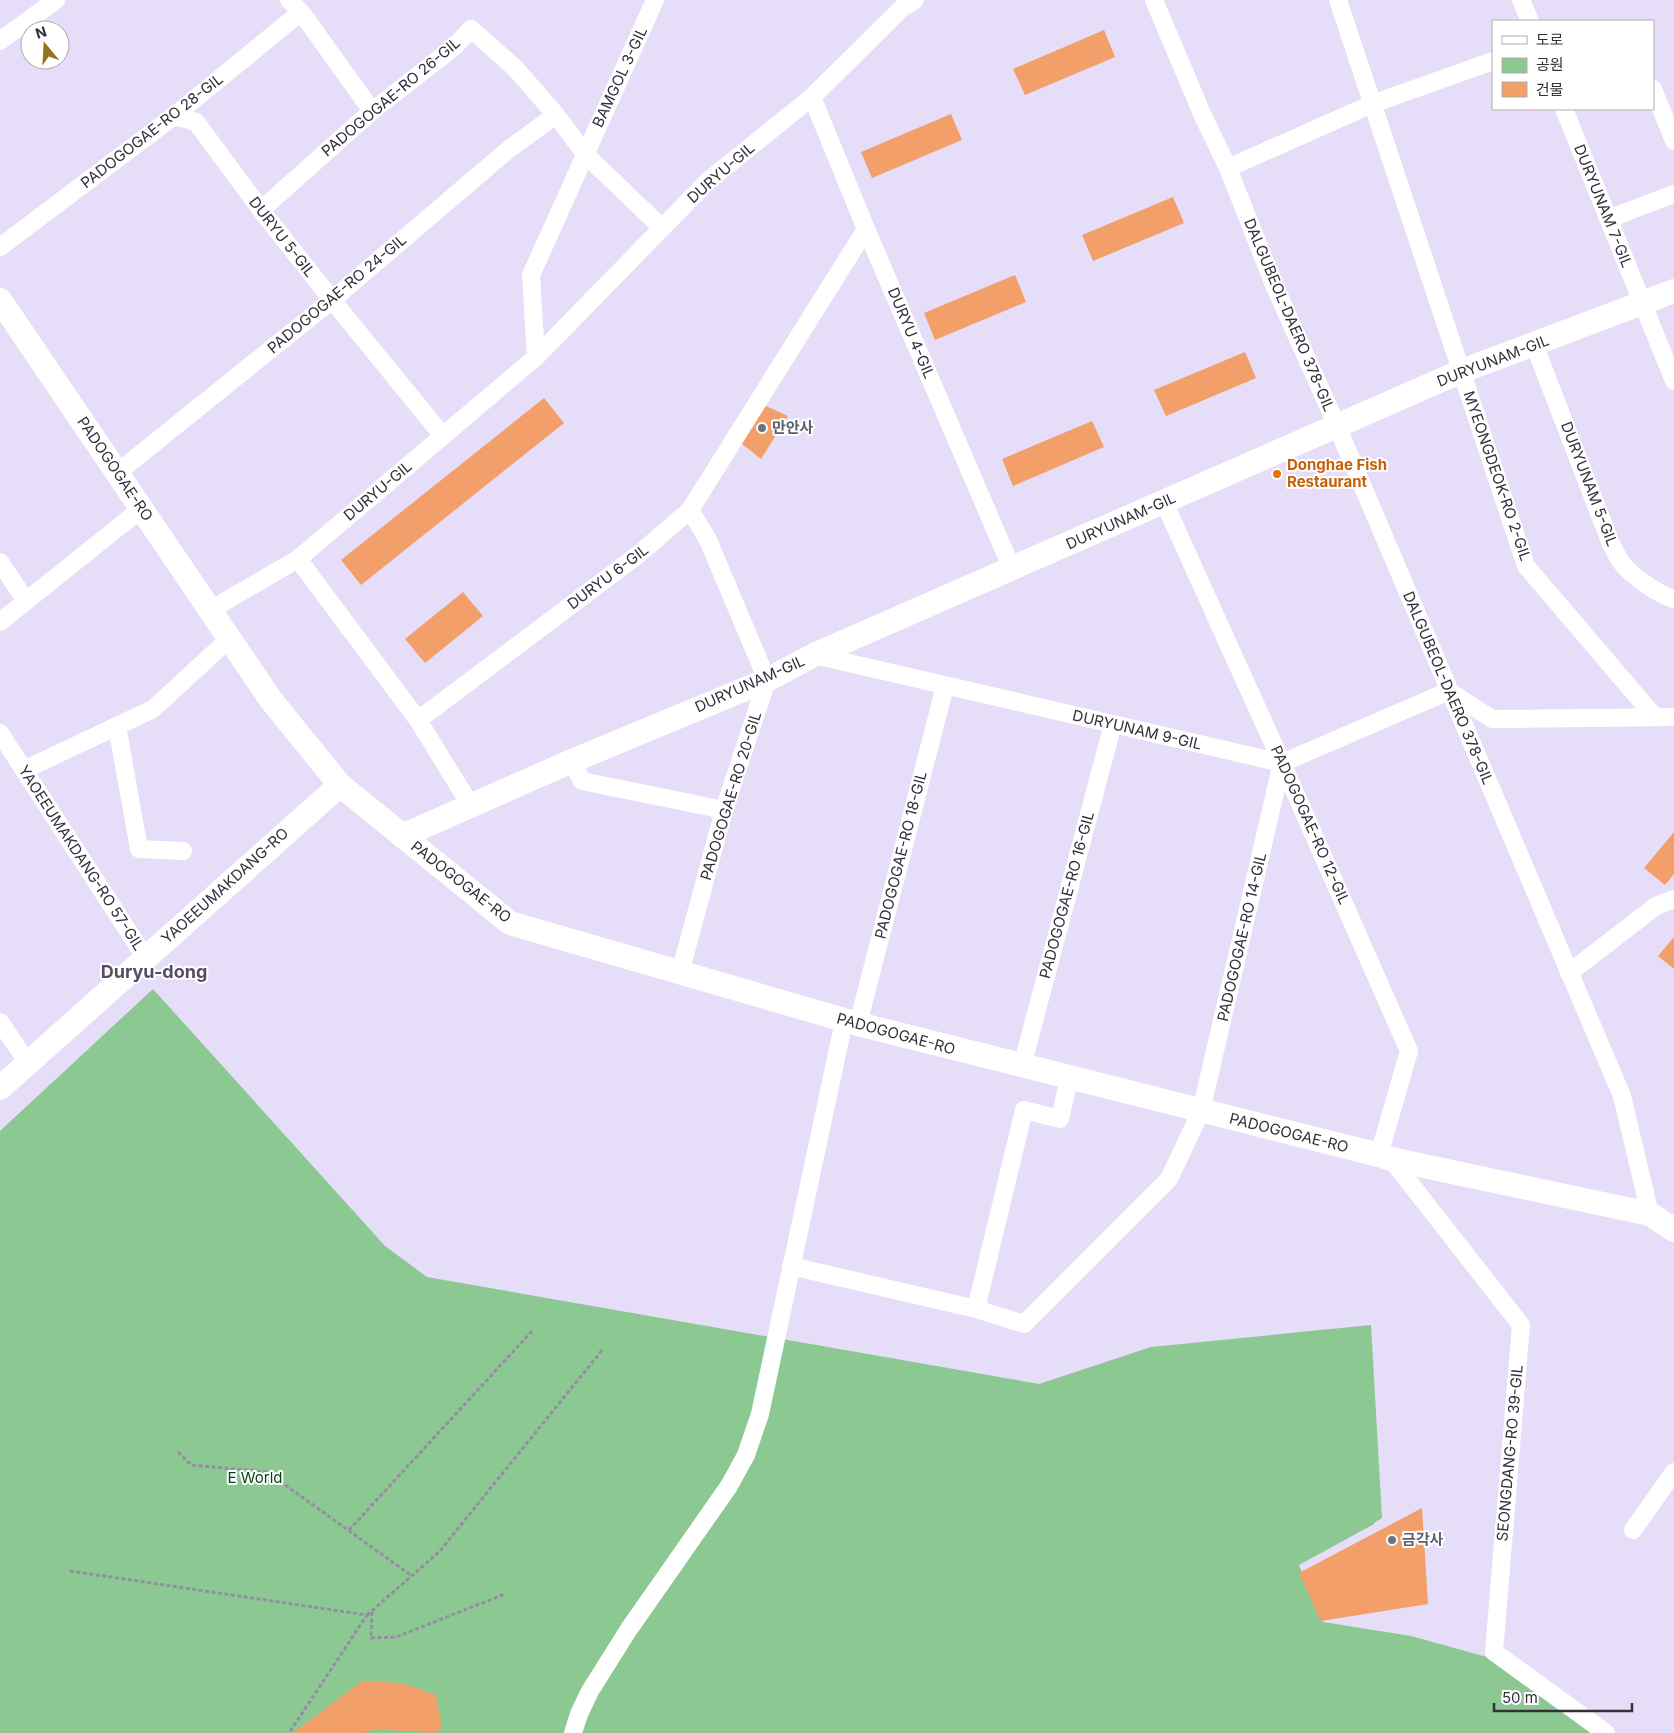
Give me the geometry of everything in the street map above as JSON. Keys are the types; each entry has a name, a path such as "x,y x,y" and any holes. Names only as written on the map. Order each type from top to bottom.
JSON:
{"street":[{"path":"0,41 56,0"},
{"name":"BAMGOL 3-GIL","path":"585,154 655,0"},
{"name":"DALGUBEOL-DAERO 378-GIL","path":"1154,0 1203,116 1228,168 1274,285 1337,426 1622,1096 1650,1214"},
{"name":"MYEONGDEOK-RO 2-GIL","path":"1338,0 1526,566 1654,716"},
{"path":"1521,0 1530,20"},
{"name":"DURYU-GIL","path":"210,610 298,559 536,357 708,181 812,97 904,3"},
{"path":"295,6 372,111"},
{"name":"PADOGOGAE-RO 28-GIL","path":"0,247 174,116 295,6"},
{"name":"PADOGOGAE-RO 26-GIL","path":"261,210 372,111 453,48 471,29 515,68 556,115 585,154 662,228"},
{"path":"1228,168 1372,104 1492,61"},
{"path":"1654,91 1674,141"},
{"name":"DURYU 4-GIL","path":"812,97 866,229 1012,568"},
{"name":"DURYUNAM 7-GIL","path":"1564,110 1674,381"},
{"name":"PADOGOGAE-RO 24-GIL","path":"117,473 332,300 510,149 556,115"},
{"name":"DURYU 5-GIL","path":"174,116 196,122 261,210 442,436"},
{"path":"536,357 531,274 585,154"},
{"path":"1608,219 1674,194"},
{"name":"DURYU 6-GIL","path":"418,720 640,554 690,510 866,229"},
{"name":"DURYUNAM-GIL","path":"402,836 766,680 814,655 1462,372 1674,291"},
{"name":"PADOGOGAE-RO","path":"0,300 271,700 340,785 510,923 851,1022 1069,1078 1385,1157 1650,1214 1674,1230"},
{"name":"DURYUNAM 5-GIL","path":"1534,344 1612,544 1622,564 1642,581 1667,597 1674,599"},
{"name":"PADOGOGAE-RO 12-GIL","path":"1164,502 1409,1051 1385,1157"},
{"path":"0,622 141,509"},
{"path":"690,510 708,540 766,680"},
{"path":"298,559 418,720 470,806"},
{"path":"0,562 26,601"},
{"path":"24,770 153,709 229,639"},
{"name":"DURYUNAM 9-GIL","path":"814,655 1282,763"},
{"name":"PADOGOGAE-RO 20-GIL","path":"680,973 724,810 766,680"},
{"name":"PADOGOGAE-RO 18-GIL","path":"573,1733 579,1714 590,1691 624,1636 729,1486 746,1455 760,1414 791,1266 851,1022 945,686"},
{"path":"1282,763 1449,691 1492,719 1674,716"},
{"name":"PADOGOGAE-RO 16-GIL","path":"1022,1066 1112,724"},
{"path":"116,726 139,849 182,852"},
{"name":"YAOEEUMAKDANG-RO 57-GIL","path":"0,733 145,958"},
{"path":"572,762 582,781 724,810"},
{"name":"PADOGOGAE-RO 14-GIL","path":"976,1309 1024,1324 1169,1179 1201,1111 1282,763"},
{"name":"YAOEEUMAKDANG-RO","path":"0,1088 340,785"},
{"path":"1569,973 1656,906 1674,899"},
{"path":"0,1022 28,1063"},
{"path":"791,1266 976,1309 1024,1110 1060,1119 1069,1078"},
{"name":"SEONGDANG-RO 39-GIL","path":"1385,1157 1520,1325 1494,1652 1606,1733"},
{"path":"1633,1530 1674,1472"}],"path":[{"path":"349,1530 532,1331"},
{"path":"290,1733 367,1615 439,1552 603,1349"},
{"path":"178,1452 191,1464 267,1472 412,1576"},
{"path":"70,1571 367,1615"},
{"path":"372,1611 371,1638 396,1637 505,1594"}],"green space":[{"name":"E World","path":"153,989 385,1246 427,1277 1039,1384 1151,1347 1371,1325 1382,1518 1299,1565 1323,1622 1411,1636 1487,1657 1592,1733 0,1733 0,1131"}],"building":[{"path":"1104,30 1115,57 1025,95 1013,69"},
{"path":"951,114 962,140 872,178 861,152"},
{"path":"1173,197 1184,223 1093,261 1082,235"},
{"path":"1015,275 1026,302 935,340 924,313"},
{"path":"1245,352 1256,378 1166,416 1154,390"},
{"path":"544,398 564,423 361,585 341,560"},
{"name":"만안사","path":"757,402 788,416 761,459 737,440"},
{"path":"1092,421 1104,447 1013,486 1002,459"},
{"path":"463,592 483,616 425,663 405,639"},
{"path":"1674,832 1674,874 1665,885 1644,868"},
{"path":"1674,937 1674,969 1658,956"},
{"name":"금각사","path":"1422,1508 1428,1604 1321,1621 1299,1573"},
{"path":"362,1681 402,1683 436,1695 442,1728 434,1733 377,1729 364,1733 293,1733"}],"place":[{"name":"만안사","path":"762,428"},
{"name":"Donghae Fish Restaurant","path":"1277,474"},
{"name":"금각사","path":"1392,1540"}],"district":[{"name":"Duryu-dong","path":"154,972"}]}
